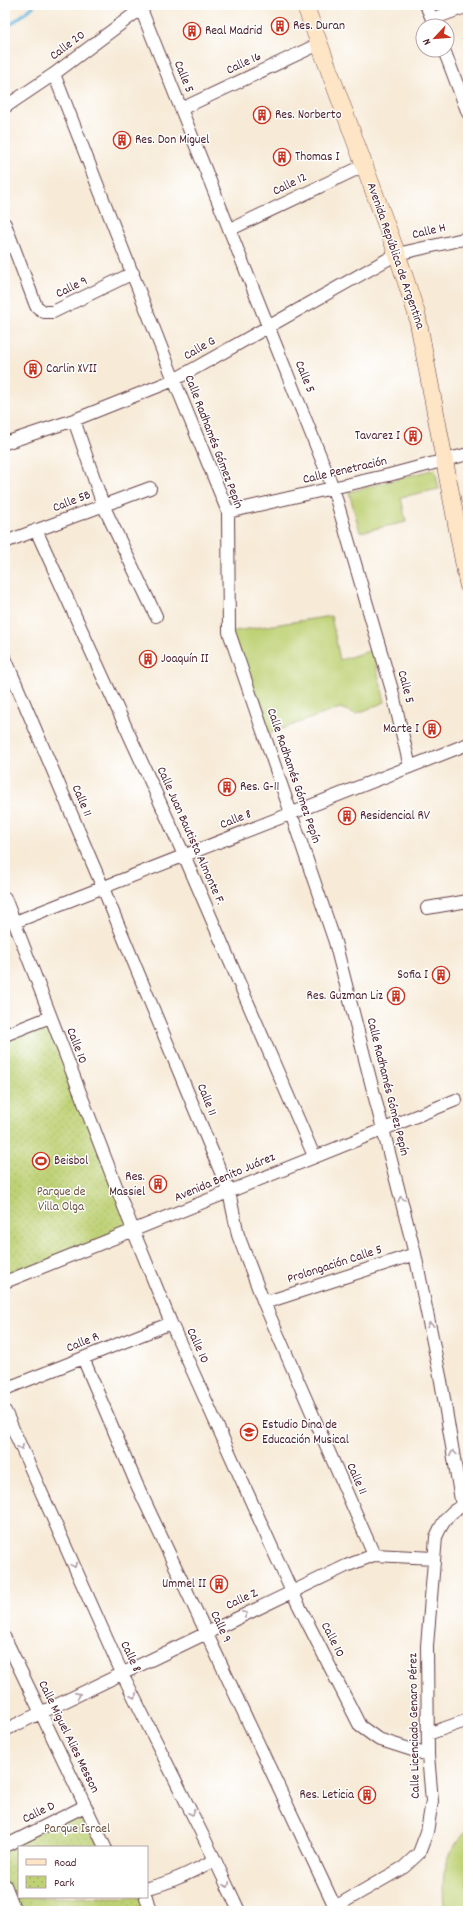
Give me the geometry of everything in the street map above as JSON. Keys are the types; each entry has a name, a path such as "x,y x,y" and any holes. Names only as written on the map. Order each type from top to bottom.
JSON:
{"main road":[{"name":"Avenida República de Argentina","path":"305,5 363,166 397,254 417,315 444,460 465,554 468,585"}],"street":[{"path":"426,5 431,18"},
{"path":"443,18 468,6"},
{"name":"Calle 20","path":"5,107 54,74 143,7"},
{"name":"Calle 5","path":"143,7 181,109 333,488 392,690 410,767"},
{"name":"Calle 16","path":"181,109 319,44"},
{"path":"447,58 468,113"},
{"name":"Calle Radhamés Gómez Pepín","path":"54,74 174,380 228,512 229,632 335,942 384,1128 415,1254 465,1505"},
{"name":"Calle 12","path":"230,230 363,166"},
{"name":"Calle 9","path":"5,224 36,306 44,312 53,312 133,273"},
{"name":"Calle H","path":"397,254 468,238"},
{"name":"Calle G","path":"5,443 74,420 174,380 397,254"},
{"path":"74,420 103,505 156,616"},
{"name":"Calle Penetración","path":"228,512 333,488 468,454"},
{"name":"Calle 5B","path":"5,542 150,488"},
{"name":"Calle Juan Bautista Almonte F.","path":"36,530 184,856 314,1156"},
{"name":"Calle 11","path":"5,658 103,888 229,1192 238,1235 264,1303 374,1555"},
{"name":"Calle 8","path":"15,922 468,744"},
{"name":"Calle 10","path":"5,898 133,1230 171,1323 292,1592 360,1726 378,1739 428,1755"},
{"path":"427,908 468,901"},
{"path":"5,1035 50,1017"},
{"name":"Avenida Benito Juárez","path":"5,1282 229,1192 314,1156 456,1100"},
{"name":"Prolongación Calle 5","path":"264,1303 415,1254"},
{"name":"Calle R","path":"5,1389 171,1323"},
{"name":"Calle 9","path":"83,1358 137,1486 206,1632 332,1909"},
{"name":"Calle 8","path":"5,1411 122,1673 239,1911"},
{"name":"Calle Licenciado Genaro Pérez","path":"332,1909 404,1867 419,1853 427,1832 432,1801 428,1755 427,1646 436,1537 442,1523 452,1512 465,1505"},
{"name":"Calle Z","path":"5,1730 206,1632 374,1555 434,1558"},
{"name":"Calle Miguel Alies Messon","path":"5,1638 105,1846"},
{"path":"428,1734 468,1720"},
{"name":"Calle D","path":"5,1846 85,1806"},
{"path":"148,1888 191,1872 215,1860"},
{"path":"5,1885 15,1911"},
{"path":"146,1898 150,1911"}],"green space":[{"path":"435,469 439,489 401,497 406,522 360,532 349,492"},
{"path":"331,616 340,660 372,650 385,702 356,714 340,708 265,735 229,632"},
{"name":"Parque de Villa Olga","path":"50,1017 133,1230 5,1282 5,1035"},
{"name":"Parque Israel","path":"85,1806 105,1846 18,1846 18,1898 146,1898 150,1911 15,1911 5,1885 5,1846"},
{"path":"468,1828 468,1911 445,1911 443,1887 446,1866 454,1848"}],"waterway":[{"path":"5,29 35,5"}],"place":[{"name":"Res. Duran","path":"280,26"},
{"name":"Real Madrid","path":"192,31"},
{"name":"Res. Norberto","path":"262,115"},
{"name":"Res. Don Miguel","path":"122,140"},
{"name":"Thomas I","path":"282,157"},
{"name":"Carlin XVII","path":"33,369"},
{"name":"Tavarez I","path":"413,436"},
{"name":"Joaquín II","path":"148,659"},
{"name":"Marte I","path":"432,729"},
{"name":"Res. G-11","path":"227,787"},
{"name":"Residencial RV","path":"347,816"},
{"name":"Sofia I","path":"441,975"},
{"name":"Res. Guzman Liz","path":"396,996"},
{"name":"Beisbol","path":"41,1161"},
{"name":"Res. Massiel","path":"158,1184"},
{"name":"Estudio Dina de Educación Musical","path":"249,1432"},
{"name":"Ummel II","path":"219,1584"},
{"name":"Res. Leticia","path":"367,1795"}]}
